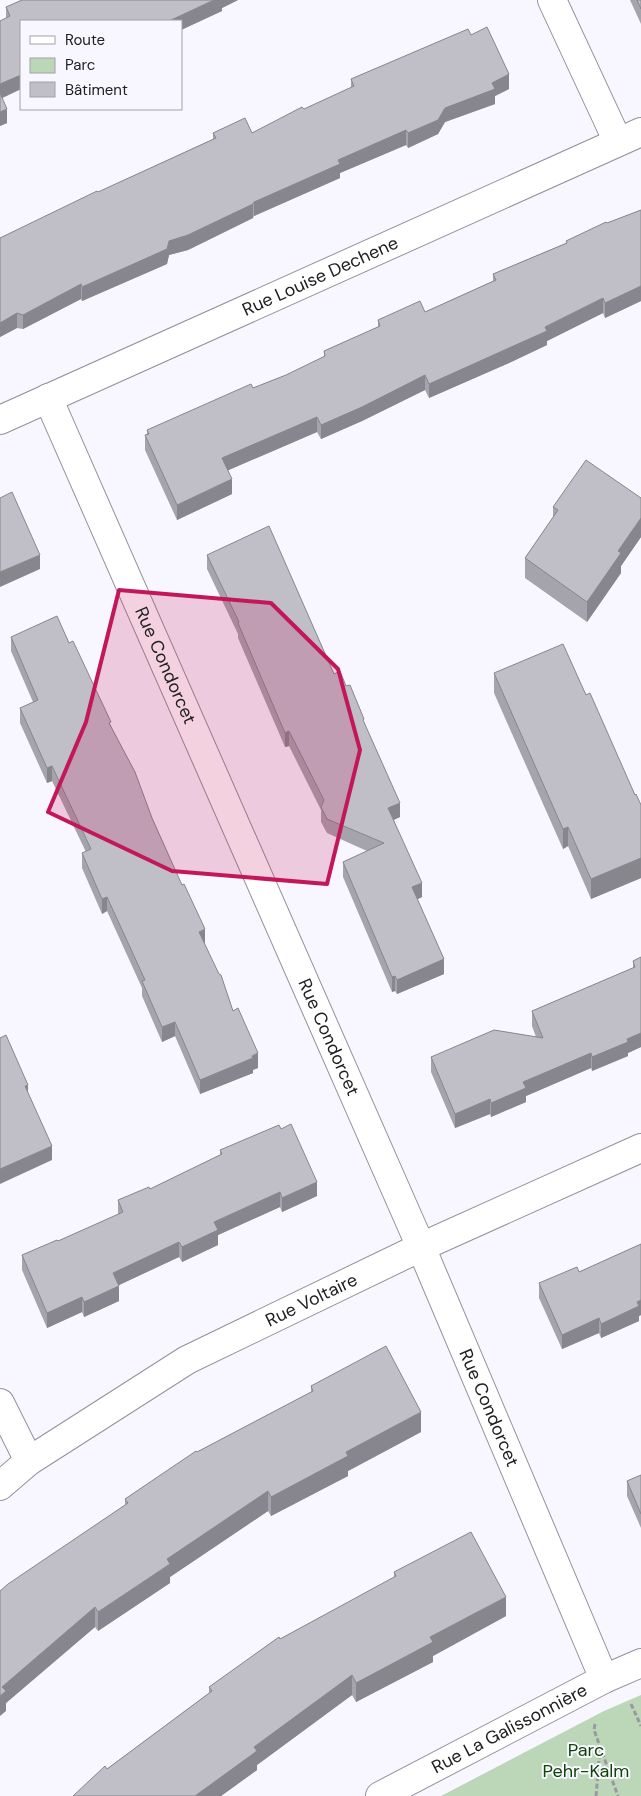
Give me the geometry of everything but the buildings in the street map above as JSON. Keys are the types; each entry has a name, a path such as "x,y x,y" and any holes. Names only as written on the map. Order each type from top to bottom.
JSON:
{"street":[{"path":"552,0 629,137"},
{"name":"Rue Louise Dechene","path":"0,420 629,137"},
{"name":"Rue Condorcet","path":"48,398 421,1247 604,1679"},
{"name":"Rue Voltaire","path":"0,1486 29,1461 187,1360 421,1247 641,1148"},
{"path":"0,1403 29,1461"},
{"name":"Rue La Galissonnière","path":"380,1796 604,1679 641,1662"}],"path":[{"path":"604,1679 594,1730 618,1796"},
{"path":"596,1796 600,1747"}],"highlighted area":[{"path":"119,590 271,603 338,669 360,750 327,884 172,871 48,812 86,722"}],"green space":[{"name":"Parc Pehr-Kalm","path":"641,1695 641,1796 441,1796 604,1711"}]}
